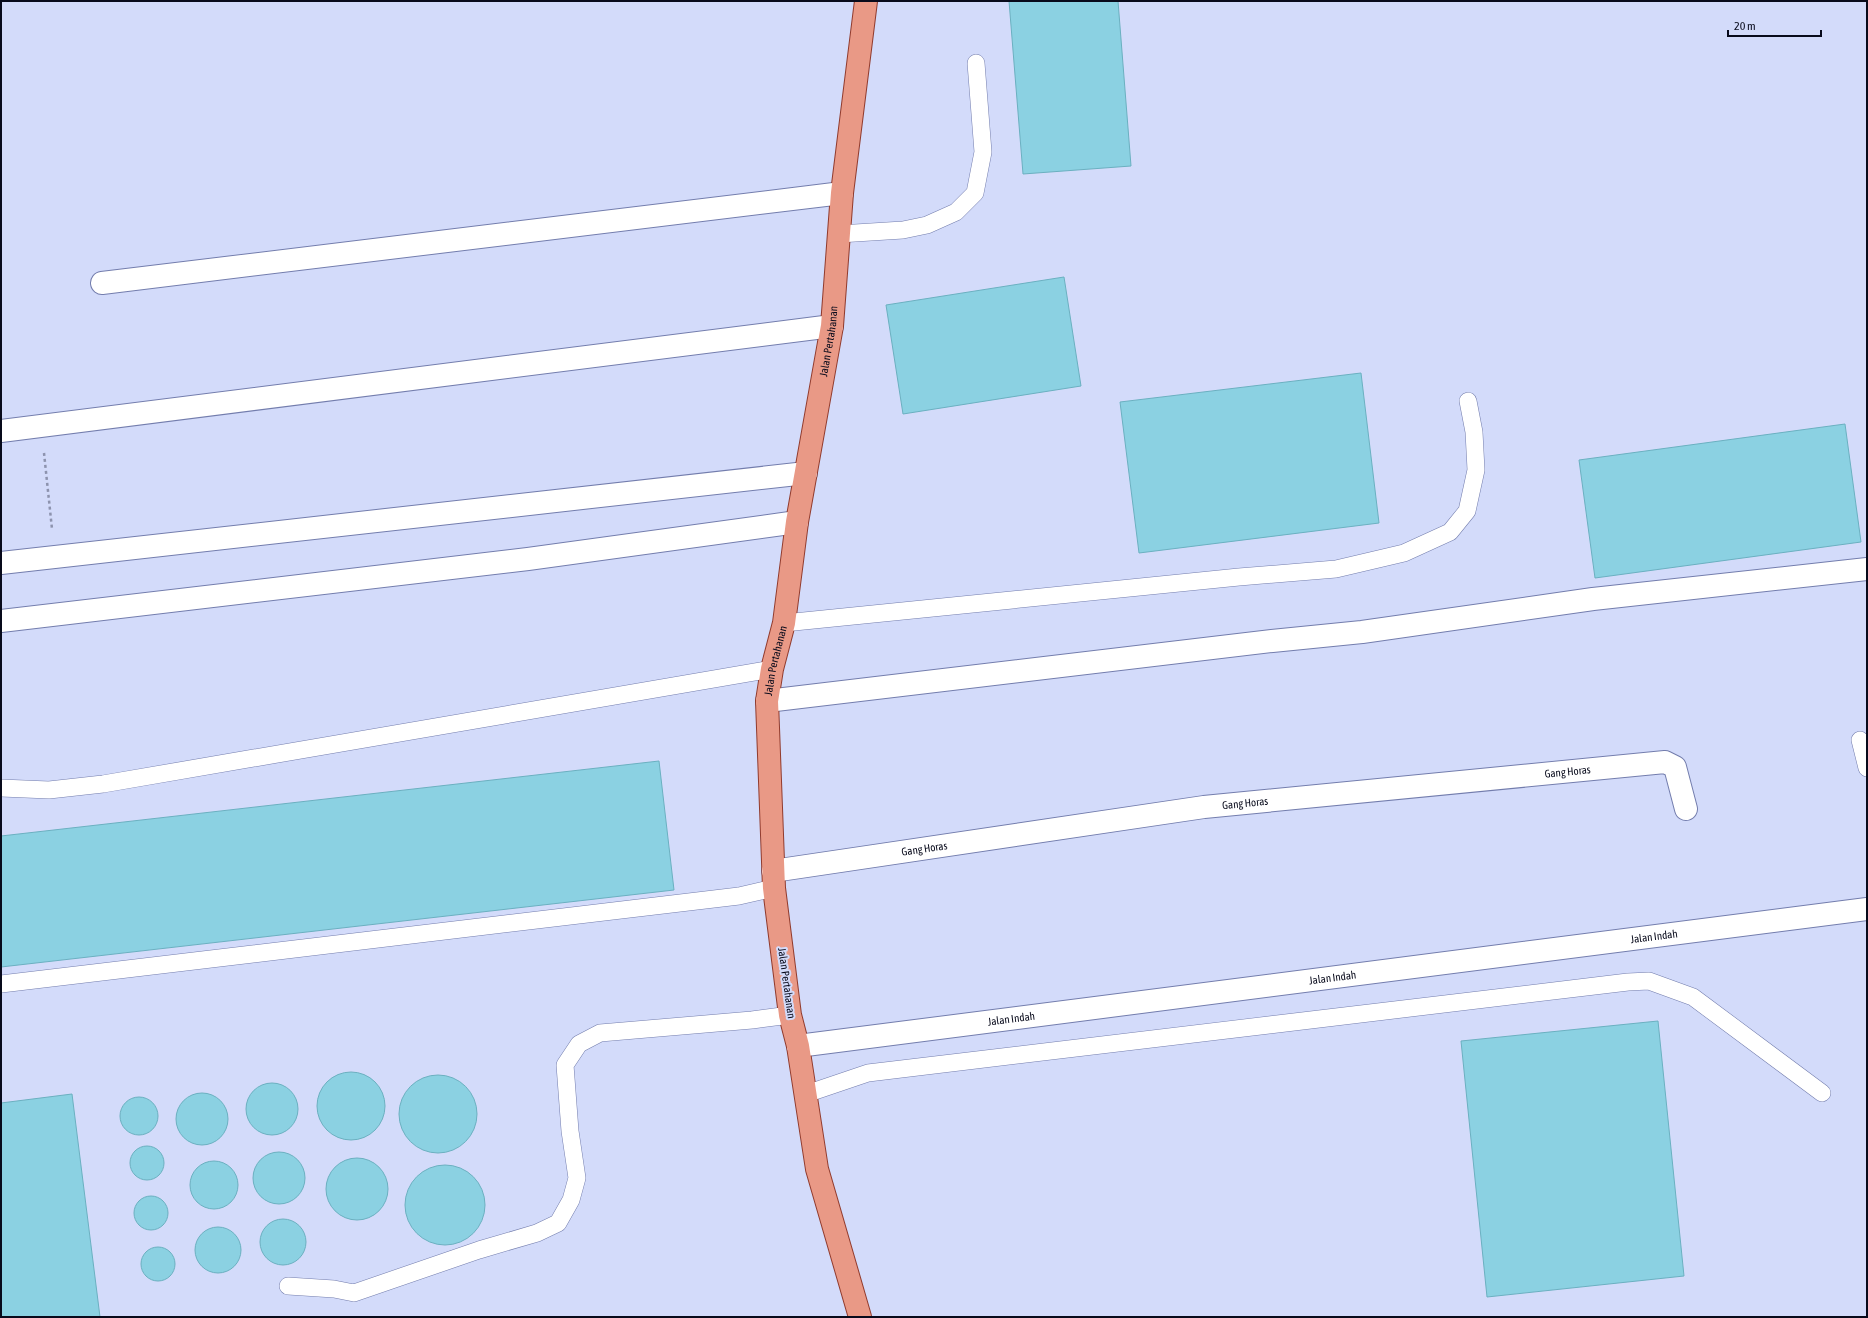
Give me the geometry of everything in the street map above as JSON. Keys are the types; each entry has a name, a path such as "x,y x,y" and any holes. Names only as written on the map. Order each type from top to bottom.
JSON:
{"main road":[{"name":"Jalan Pertahanan","path":"860,1317 817,1169 798,1046 790,1014 774,880 767,701 772,670 784,623 797,522 832,326 842,193 866,1"}],"street":[{"path":"102,282 842,193"},
{"path":"1,431 832,326"},
{"path":"1,563 806,473"},
{"path":"1,620 528,559 797,522"},
{"path":"767,701 1256,643 1362,632 1593,599 1867,569"},
{"name":"Gang Horas","path":"774,880 1204,807 1665,762 1675,767 1686,809"},
{"name":"Jalan Indah","path":"798,1046 1867,908"}],"lane":[{"path":"839,234 903,230 927,225 956,212 975,193 983,152 976,63"},
{"path":"784,623 1239,577 1336,569 1404,553 1450,532 1467,511 1476,470 1474,432 1468,402"},
{"path":"1,788 49,790 103,784 772,670"},
{"path":"1860,740 1867,768"},
{"path":"1,984 731,897 774,880"},
{"path":"806,1094 868,1073 1628,982 1649,981 1693,997 1822,1093"},
{"path":"288,1286 354,1293 478,1250 537,1233 558,1223 571,1200 577,1178 570,1131 565,1065 579,1044 600,1033 752,1020 790,1014"}],"path":[{"path":"41,426 55,556"}],"building":[{"path":"1009,1 1118,1 1131,166 1023,174"},
{"path":"1064,277 1081,386 903,414 886,305"},
{"path":"1361,373 1379,523 1139,553 1120,402"},
{"path":"1845,424 1861,542 1595,578 1579,460"},
{"path":"659,761 674,890 1,967 1,836"},
{"path":"1658,1021 1684,1276 1487,1297 1461,1041"},
{"path":"351,1072 364,1074 375,1082 383,1093 385,1106 383,1119 375,1130 364,1138 351,1140 338,1138 327,1130 319,1119 317,1106 319,1093 327,1082 338,1074"},
{"path":"438,1075 453,1078 466,1086 474,1099 477,1114 474,1129 466,1142 453,1150 438,1153 423,1150 410,1142 402,1129 399,1114 402,1099 410,1086 423,1078"},
{"path":"267,1083 277,1083 286,1087 294,1095 298,1104 298,1114 294,1123 286,1131 277,1135 267,1135 258,1131 250,1123 246,1114 246,1104 250,1095 258,1087"},
{"path":"197,1093 207,1093 221,1100 228,1114 228,1124 221,1138 207,1145 197,1145 187,1141 180,1134 176,1124 176,1114 180,1104 187,1097"},
{"path":"72,1094 100,1317 1,1317 1,1103"},
{"path":"135,1097 143,1097 153,1102 157,1109 157,1123 153,1130 143,1135 135,1135 125,1130 123,1127 120,1120 120,1112 125,1102 128,1100"},
{"path":"150,1146 157,1148 162,1153 164,1163 162,1173 157,1178 144,1180 137,1178 132,1173 130,1160 132,1153 137,1148"},
{"path":"274,1152 284,1152 298,1159 305,1173 305,1183 298,1197 284,1204 274,1204 264,1200 257,1193 253,1183 253,1173 257,1163 264,1156"},
{"path":"351,1158 363,1158 379,1167 386,1177 388,1189 386,1201 379,1211 363,1220 351,1220 340,1215 331,1206 326,1195 326,1183 331,1172 340,1163"},
{"path":"214,1161 223,1163 231,1168 236,1176 238,1185 236,1194 231,1202 223,1207 214,1209 205,1207 197,1202 192,1194 190,1185 192,1176 197,1168 205,1163"},
{"path":"437,1165 453,1165 474,1176 485,1197 485,1213 474,1234 453,1245 437,1245 423,1239 416,1234 411,1227 405,1213 405,1197 411,1183 416,1176 423,1171"},
{"path":"148,1196 154,1196 158,1197 165,1203 168,1213 167,1220 161,1227 154,1230 148,1230 144,1229 137,1223 134,1216 134,1210 135,1206 141,1199"},
{"path":"288,1219 300,1225 305,1233 305,1251 300,1259 292,1264 278,1265 266,1259 261,1251 260,1237 266,1225 274,1220"},
{"path":"218,1227 231,1231 237,1237 241,1250 237,1263 231,1269 218,1273 205,1269 199,1263 195,1250 199,1237 205,1231"},
{"path":"155,1247 161,1247 170,1252 174,1258 174,1270 170,1276 161,1281 155,1281 146,1276 141,1267 141,1261 146,1252"}]}
